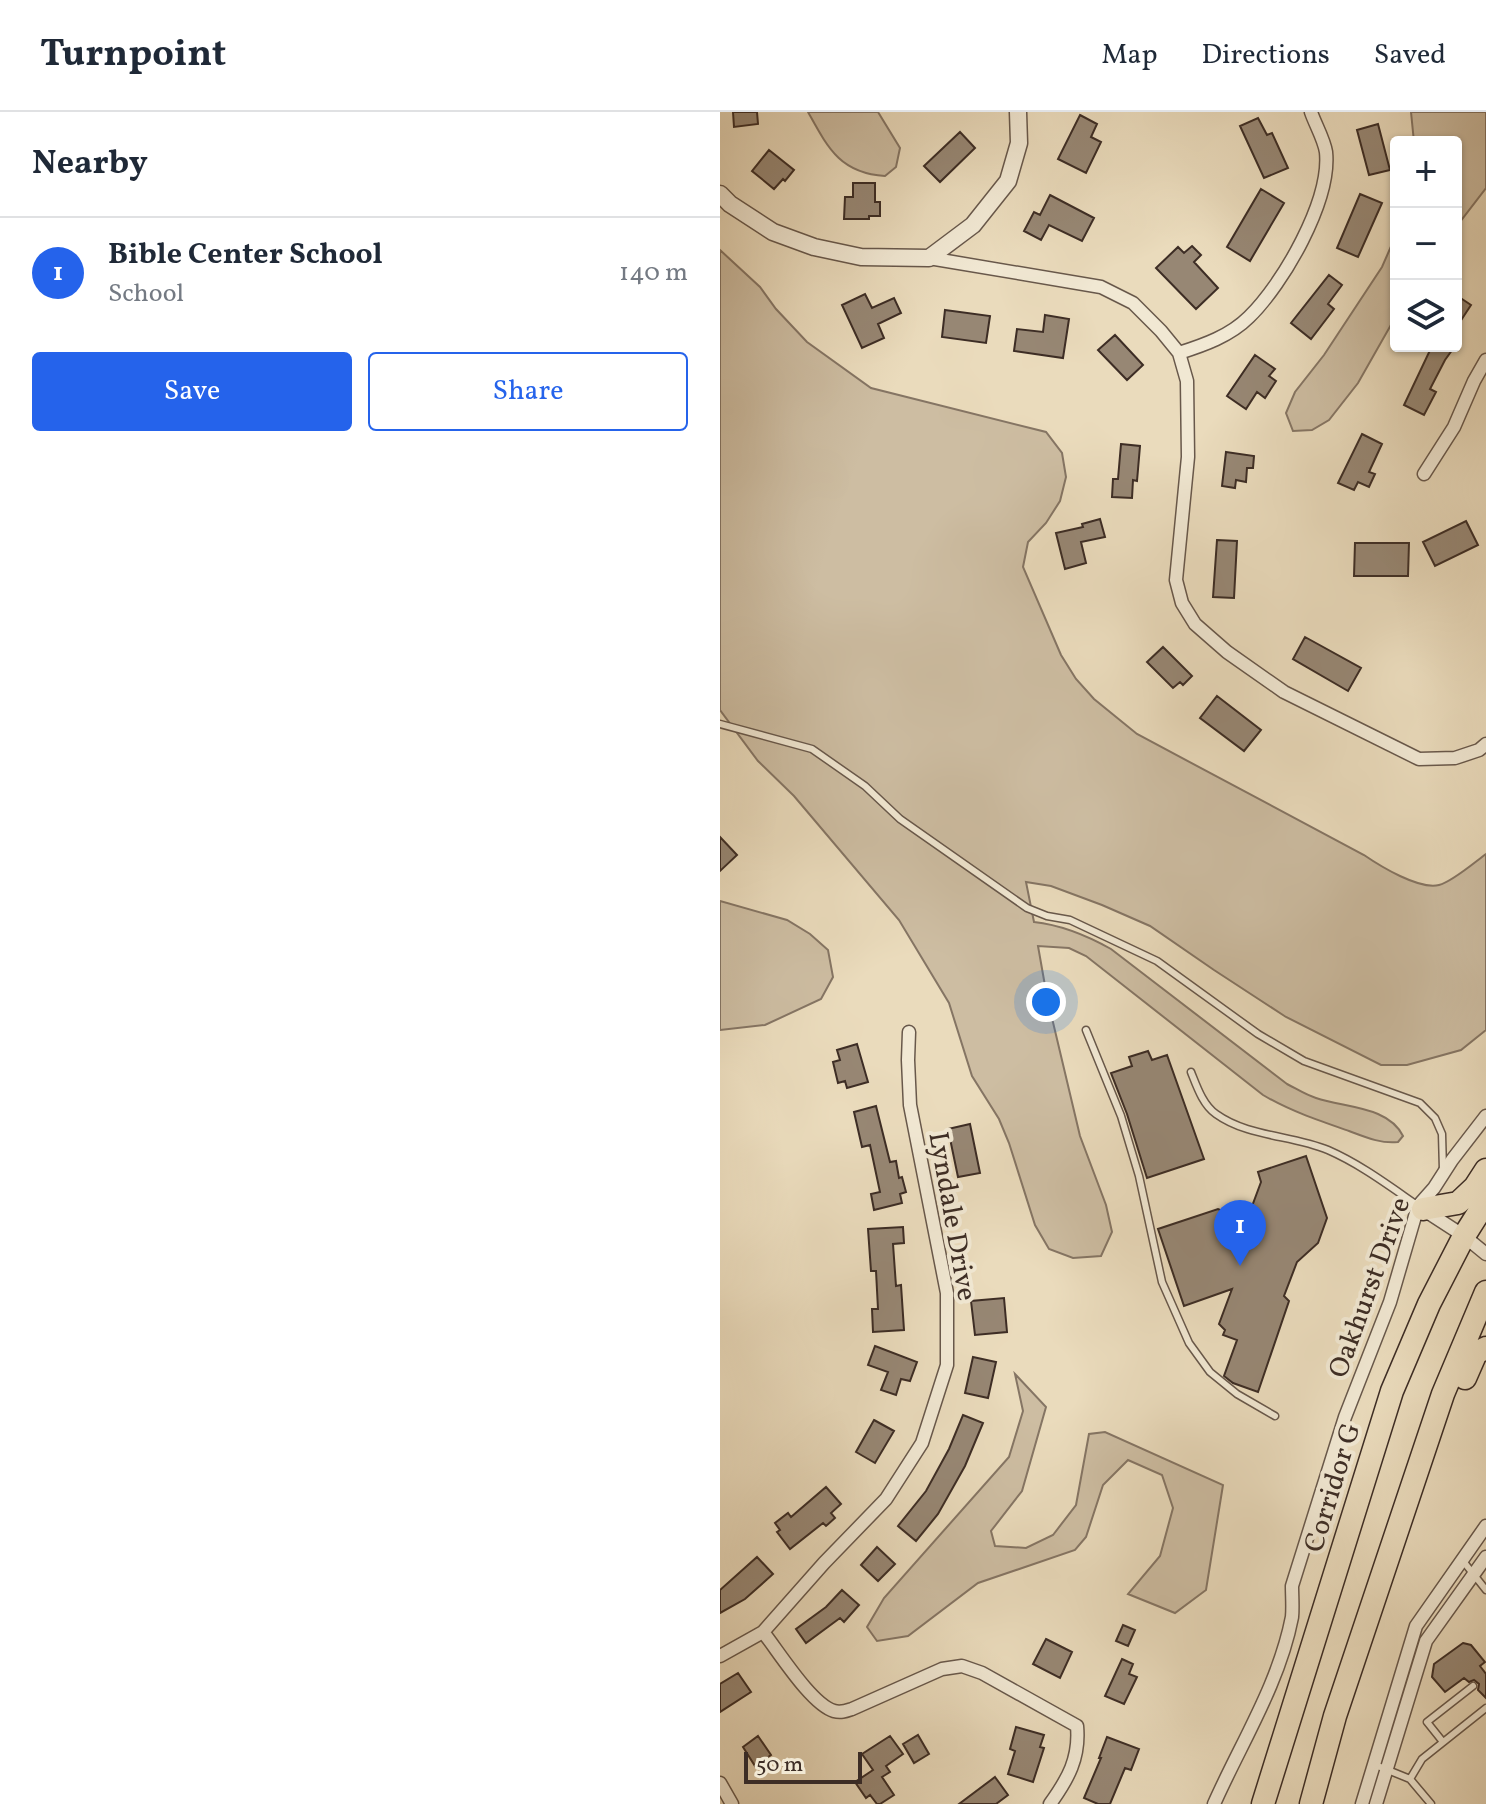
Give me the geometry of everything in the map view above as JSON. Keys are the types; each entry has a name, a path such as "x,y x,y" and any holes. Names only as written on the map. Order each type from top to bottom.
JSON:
{"highway":[{"path":"1420,1208 1458,1203 1475,1187 1486,1170"},
{"name":"Corridor G","path":"1263,1804 1392,1391 1429,1304 1486,1201"},
{"path":"1311,1804 1335,1716 1443,1394 1486,1292"},
{"path":"1396,1533 1476,1353 1486,1348"}],"street":[{"path":"929,258 973,225 1008,181 1019,143 1018,112"},
{"path":"1179,353 1212,343 1249,318 1286,272 1313,218 1324,180 1326,152 1311,112"},
{"path":"720,194 773,232 814,247 861,257 929,258 1101,287 1133,303 1179,353 1187,381 1188,457 1176,580 1182,603 1195,624 1227,652 1284,692 1419,759 1455,758 1479,750 1486,744"},
{"path":"1424,474 1454,427 1486,360"},
{"name":"Lyndale Drive","path":"720,1656 763,1632 886,1499 922,1443 947,1365 947,1293 910,1105 909,1032"},
{"name":"Oakhurst Drive","path":"1214,1804 1254,1723 1280,1660 1292,1614 1292,1586 1345,1417 1390,1302 1420,1208 1486,1116"},
{"path":"1420,1208 1486,1254"},
{"path":"1362,1804 1416,1626 1486,1526"},
{"path":"1376,1804 1426,1641 1486,1557"},
{"path":"763,1632 804,1686 825,1707 838,1713 942,1669 962,1666 982,1673 1077,1726 1079,1744 1069,1775 1050,1804"},
{"path":"720,1783 732,1804"}],"lane":[{"path":"720,724 812,749 865,786 900,819 1027,908 1070,920 1157,961 1258,1034 1304,1061 1420,1103 1435,1118 1442,1134 1443,1174"},
{"path":"1086,1030 1121,1116 1139,1176 1162,1282 1189,1343 1210,1372 1237,1394 1275,1416"},
{"path":"1191,1072 1198,1092 1214,1113 1239,1126 1328,1150 1373,1174 1420,1208"},
{"path":"1463,1561 1486,1590"},
{"path":"1443,1742 1427,1722 1473,1686"},
{"path":"1410,1779 1422,1759 1486,1708"},
{"path":"1373,1764 1410,1779 1431,1804"}],"shaded area":[{"path":"808,112 878,112 900,148 896,167 885,176 857,170 846,164 829,147"},
{"path":"1411,112 1486,112 1486,188 1462,219 1462,136 1413,136"},
{"path":"1390,249 1390,327 1358,383 1329,420 1312,430 1293,431 1286,413 1295,392 1324,355 1382,267"},
{"path":"720,250 760,287 807,342 871,388 1046,432 1062,453 1066,477 1060,501 1046,523 1028,542 1023,567 1061,655 1076,679 1094,699 1137,734 1411,881 1439,885 1486,854 1486,1030 1461,1050 1407,1065 1381,1065 1286,1017 1150,926 1051,886 1026,882 1034,922 1074,931 1111,949 1287,1084 1312,1097 1377,1113 1396,1126 1403,1136 1398,1142 1367,1138 1273,1101 1086,956 1069,948 1038,946 1080,1136 1106,1205 1112,1232 1101,1256 1073,1258 1049,1249 1035,1225 999,1119 972,1076 949,1003 899,920 794,796 758,761 720,710"},
{"path":"720,901 787,920 828,950 833,977 821,999 765,1025 720,1030"},
{"path":"1015,1374 1046,1407 1022,1491 991,1531 995,1546 1026,1548 1053,1535 1076,1505 1089,1434 1105,1432 1223,1485 1206,1590 1175,1613 1128,1594 1160,1556 1173,1508 1162,1475 1128,1460 1103,1485 1086,1537 1075,1550 978,1583 908,1636 877,1641 867,1627 884,1598 1009,1457 1023,1411"}],"building":[{"path":"733,112 757,112 758,124 734,127"},
{"path":"1080,115 1097,124 1091,137 1101,142 1086,173 1058,159"},
{"path":"1258,118 1267,135 1272,133 1288,168 1264,178 1240,126"},
{"path":"1378,124 1390,170 1369,175 1357,130"},
{"path":"960,132 975,148 940,182 924,166"},
{"path":"769,150 794,170 774,189 752,171"},
{"path":"853,183 875,183 875,202 880,202 880,216 844,219 845,197 853,197"},
{"path":"1261,189 1284,203 1250,261 1227,247"},
{"path":"1360,194 1382,203 1358,257 1337,248"},
{"path":"1050,195 1094,218 1082,241 1049,225 1041,240 1024,231 1034,212 1040,215"},
{"path":"1192,246 1201,255 1194,262 1218,288 1196,309 1156,268 1178,247 1184,253"},
{"path":"1329,275 1342,285 1328,304 1334,309 1311,339 1291,323"},
{"path":"865,294 872,308 894,298 901,313 878,324 884,338 862,348 842,305"},
{"path":"1462,299 1471,305 1462,319"},
{"path":"945,310 990,316 986,343 942,337"},
{"path":"1045,315 1069,319 1063,358 1014,351 1017,329 1043,332"},
{"path":"1115,335 1143,365 1127,380 1098,350"},
{"path":"1429,352 1451,352 1430,389 1436,392 1424,415 1404,405"},
{"path":"1255,355 1275,369 1269,376 1276,381 1265,398 1257,392 1246,409 1227,396"},
{"path":"1362,434 1382,444 1369,472 1375,474 1369,487 1358,482 1354,490 1338,483"},
{"path":"1121,444 1140,446 1132,498 1112,497 1113,479 1118,479"},
{"path":"1226,452 1254,456 1253,468 1247,468 1246,482 1236,480 1235,488 1222,486"},
{"path":"1100,519 1105,537 1081,542 1086,563 1065,569 1056,533 1083,527 1082,524"},
{"path":"1466,521 1478,545 1435,566 1423,542"},
{"path":"1217,540 1237,541 1234,598 1213,597"},
{"path":"1355,543 1409,543 1408,576 1354,576"},
{"path":"1305,637 1361,668 1348,691 1293,659"},
{"path":"1163,647 1192,676 1183,685 1180,682 1173,688 1147,662"},
{"path":"1217,696 1261,730 1244,751 1200,718"},
{"path":"720,837 737,855 720,871"},
{"path":"857,1044 868,1082 847,1088 845,1081 838,1083 833,1062 840,1060 837,1050"},
{"path":"1148,1051 1152,1060 1167,1055 1204,1159 1147,1178 1111,1073 1132,1066 1129,1057"},
{"path":"876,1106 890,1162 896,1161 906,1192 900,1194 902,1203 874,1210 871,1194 880,1192 870,1145 862,1147 854,1112"},
{"path":"970,1124 980,1173 958,1177 948,1129"},
{"path":"1306,1156 1327,1218 1318,1243 1297,1262 1284,1296 1289,1301 1258,1392 1233,1383 1224,1376 1237,1340 1223,1335 1225,1330 1219,1324 1232,1289 1184,1306 1158,1229 1218,1209 1228,1213 1238,1244 1261,1182 1258,1172"},
{"path":"903,1227 904,1243 893,1244 896,1286 901,1285 904,1330 873,1332 872,1309 878,1309 876,1271 871,1271 868,1229"},
{"path":"1004,1298 1007,1332 975,1335 971,1301"},
{"path":"875,1346 917,1362 910,1381 901,1379 896,1395 881,1390 888,1372 868,1365"},
{"path":"973,1357 996,1362 988,1398 965,1393"},
{"path":"963,1415 983,1423 965,1466 938,1514 916,1541 898,1526 926,1491"},
{"path":"874,1420 894,1431 875,1463 856,1452"},
{"path":"826,1487 841,1504 831,1513 835,1518 826,1526 823,1523 790,1549 777,1532 780,1530 775,1523 788,1513 791,1517"},
{"path":"877,1547 895,1564 878,1581 861,1565"},
{"path":"757,1557 773,1574 745,1599 720,1613 720,1590"},
{"path":"842,1590 859,1605 844,1622 840,1618 806,1643 796,1629 826,1607"},
{"path":"1123,1625 1135,1630 1128,1646 1116,1641"},
{"path":"1046,1639 1072,1652 1060,1678 1033,1664"},
{"path":"1463,1643 1471,1645 1485,1662 1480,1666 1486,1674 1486,1698 1474,1680 1469,1682 1464,1678 1445,1692 1432,1677 1434,1664"},
{"path":"1122,1659 1133,1664 1129,1674 1137,1677 1124,1704 1105,1696"},
{"path":"738,1673 751,1692 720,1712 720,1684"},
{"path":"1016,1727 1044,1735 1040,1747 1044,1748 1033,1782 1008,1774 1015,1751 1010,1749"},
{"path":"918,1735 929,1754 914,1763 903,1744"},
{"path":"758,1736 771,1755 755,1766 743,1747"},
{"path":"890,1736 903,1754 886,1766 890,1772 882,1777 894,1795 877,1804 870,1795 866,1798 855,1782 873,1770 862,1754"},
{"path":"1107,1737 1139,1749 1131,1770 1125,1768 1110,1804 1098,1804 1084,1798"},
{"path":"995,1777 1008,1795 996,1804 959,1804"}],"place":[{"name":"Bible Center School","path":"1240,1266"}]}
